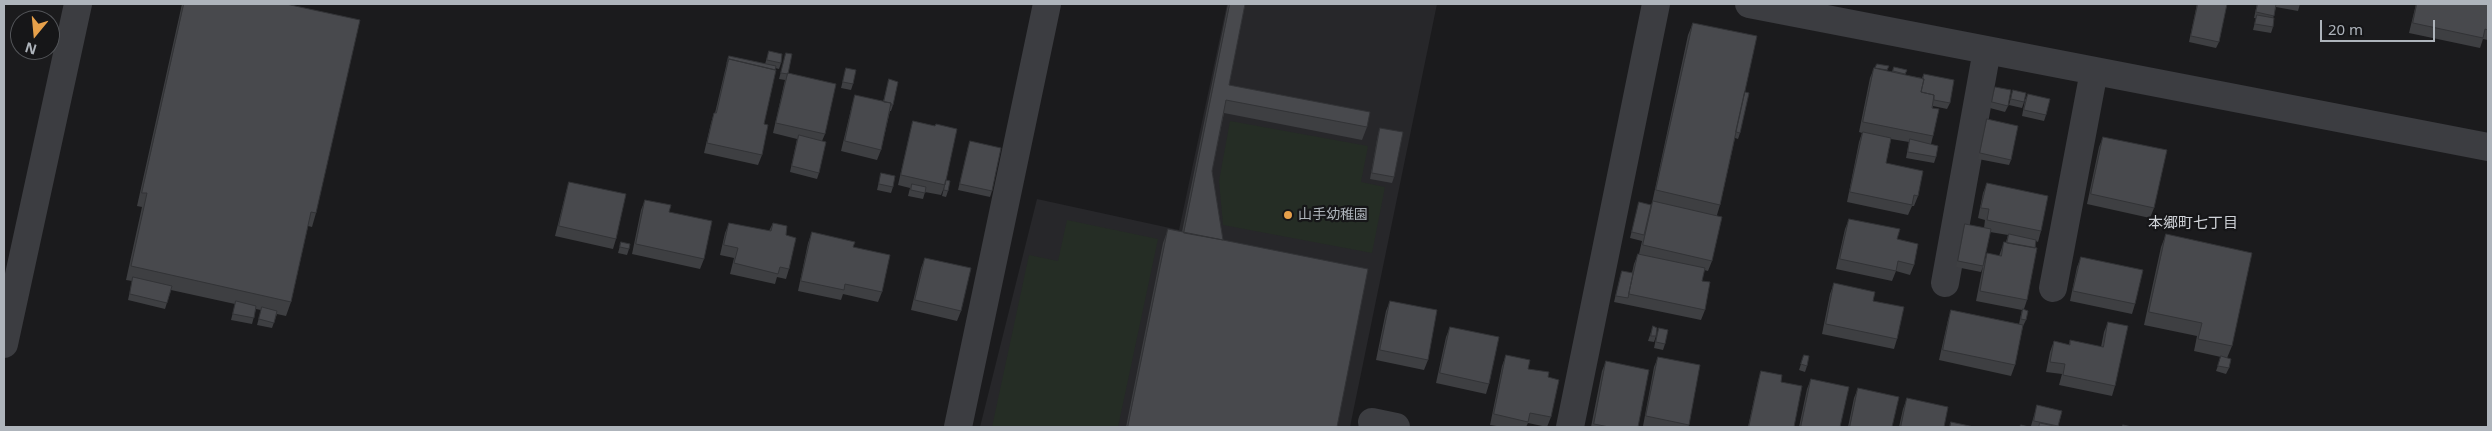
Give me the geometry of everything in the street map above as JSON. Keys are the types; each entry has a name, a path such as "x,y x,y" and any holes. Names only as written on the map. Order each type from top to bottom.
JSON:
{"street":[{"path":"4,344 78,4"},
{"path":"958,427 1047,4"},
{"path":"1570,427 1656,4"},
{"path":"1749,4 2488,146"},
{"path":"1945,283 1987,50"},
{"path":"2053,288 2094,70"}],"shaded area":[{"name":"山手幼稚園","path":"1227,4 1437,4 1350,427 980,427 1037,199 1179,230"},
{"path":"1230,121 1368,146 1361,182 1385,187 1372,253 1223,225 1219,181"},
{"path":"1067,220 1158,239 1118,427 992,427 1029,255 1058,261"}],"building":[{"path":"184,4 286,4 360,20 316,213 311,212 291,302 131,266 147,193 142,193"},
{"path":"1230,4 1245,4 1229,85 1370,112 1367,127 1226,100 1212,171 1223,240 1184,233"},
{"path":"2198,4 2227,4 2219,42 2191,36"},
{"path":"2258,4 2276,4 2274,16 2256,12"},
{"path":"2417,4 2488,4 2488,30 2485,29 2483,38 2413,23"},
{"path":"2257,15 2274,18 2273,27 2255,24"},
{"path":"1693,23 1757,36 1720,205 1656,190"},
{"path":"769,51 782,54 781,63 767,60"},
{"path":"786,53 792,54 788,74 781,73"},
{"path":"729,56 776,66 775,70 729,59 727,63"},
{"path":"729,59 776,70 764,124 768,125 762,155 707,143"},
{"path":"1877,64 1889,66 1887,70 1875,68"},
{"path":"1894,67 1907,70 1905,74 1893,71"},
{"path":"846,68 856,70 853,84 843,82"},
{"path":"1874,68 1924,79 1921,92 1934,95 1932,108 1939,109 1933,136 1863,122"},
{"path":"788,73 836,84 825,134 776,123"},
{"path":"1924,74 1954,80 1950,103 1934,100 1934,95 1921,92"},
{"path":"889,79 898,82 893,105 884,102"},
{"path":"1995,87 2011,90 2008,106 1992,102"},
{"path":"2013,90 2026,93 2024,102 2011,99"},
{"path":"1745,92 1749,93 1740,133 1736,132"},
{"path":"2028,94 2050,99 2046,115 2024,110"},
{"path":"855,95 891,103 881,150 845,141"},
{"path":"1987,119 2018,126 2011,160 1980,153"},
{"path":"913,121 957,129 945,185 901,175"},
{"path":"1380,128 1403,132 1394,177 1372,173"},
{"path":"1863,132 1891,138 1886,163 1923,171 1918,196 1914,195 1912,205 1850,192"},
{"path":"799,135 826,142 819,173 792,166"},
{"path":"2103,137 2167,150 2154,208 2091,194"},
{"path":"1910,139 1938,146 1936,157 1908,152"},
{"path":"970,141 1001,148 992,191 960,184"},
{"path":"881,173 895,176 893,187 879,184"},
{"path":"946,180 950,181 948,191 944,190"},
{"path":"569,182 626,194 616,239 559,226"},
{"path":"1987,183 2048,196 2041,231 1987,220 1989,209 1981,208"},
{"path":"912,184 926,187 925,193 911,190"},
{"path":"645,200 671,205 669,212 712,221 704,259 636,244"},
{"path":"1653,201 1722,217 1712,261 1643,245"},
{"path":"1639,202 1651,205 1644,235 1632,232"},
{"path":"1849,219 1900,229 1897,239 1918,244 1914,265 1898,261 1896,271 1840,259"},
{"path":"729,223 771,231 773,223 787,226 786,235 796,238 789,269 780,267 778,274 734,263 738,248 724,245"},
{"path":"1965,224 1991,229 1983,266 1958,261"},
{"path":"1168,229 1368,269 1337,427 1128,427"},
{"path":"812,232 855,242 853,247 890,255 882,292 845,284 844,290 801,281"},
{"path":"2009,234 2036,240 2035,248 2007,243"},
{"path":"2166,234 2252,253 2232,346 2198,339 2202,323 2149,312"},
{"path":"621,242 630,244 629,249 620,247"},
{"path":"2004,242 2037,248 2027,300 1980,291 1987,253 2001,256"},
{"path":"1638,254 1705,268 1702,281 1710,282 1705,310 1629,294"},
{"path":"2081,257 2143,270 2135,304 2073,291"},
{"path":"925,258 971,268 961,311 915,300"},
{"path":"1622,271 1633,273 1628,298 1616,296"},
{"path":"133,277 172,286 167,303 130,294"},
{"path":"1834,283 1875,292 1873,301 1904,307 1897,339 1826,324"},
{"path":"236,301 256,306 254,318 233,314"},
{"path":"1390,301 1437,310 1428,360 1380,350"},
{"path":"262,307 277,311 274,323 259,319"},
{"path":"2023,309 2028,311 2026,320 2021,319"},
{"path":"1951,310 2023,325 2015,365 1943,350"},
{"path":"2108,322 2128,326 2115,386 2063,375 2065,364 2050,362 2054,341 2070,345 2070,340 2103,347"},
{"path":"1653,326 1657,328 1656,336 1651,336"},
{"path":"1450,327 1499,337 1489,384 1440,373"},
{"path":"1659,328 1668,330 1665,344 1656,342"},
{"path":"1506,355 1530,360 1528,369 1549,372 1548,377 1559,380 1551,417 1530,413 1528,422 1494,414"},
{"path":"1804,355 1809,356 1807,366 1801,364"},
{"path":"2221,356 2231,359 2229,368 2218,366"},
{"path":"1658,357 1700,365 1689,425 1646,416"},
{"path":"1606,361 1649,370 1638,427 1609,427 1594,424"},
{"path":"1761,371 1782,375 1781,382 1802,386 1794,427 1749,427"},
{"path":"1811,379 1849,387 1840,427 1801,427"},
{"path":"1858,388 1899,397 1892,427 1850,427"},
{"path":"1907,398 1948,407 1944,427 1901,427"},
{"path":"2037,405 2062,411 2058,426 2034,421"},
{"path":"1951,422 1974,427 1950,427"},
{"path":"2040,423 2058,427 2039,427"}],"place":[{"name":"山手幼稚園","path":"1288,215"}],"district":[{"name":"本郷町七丁目","path":"2193,224"}]}
